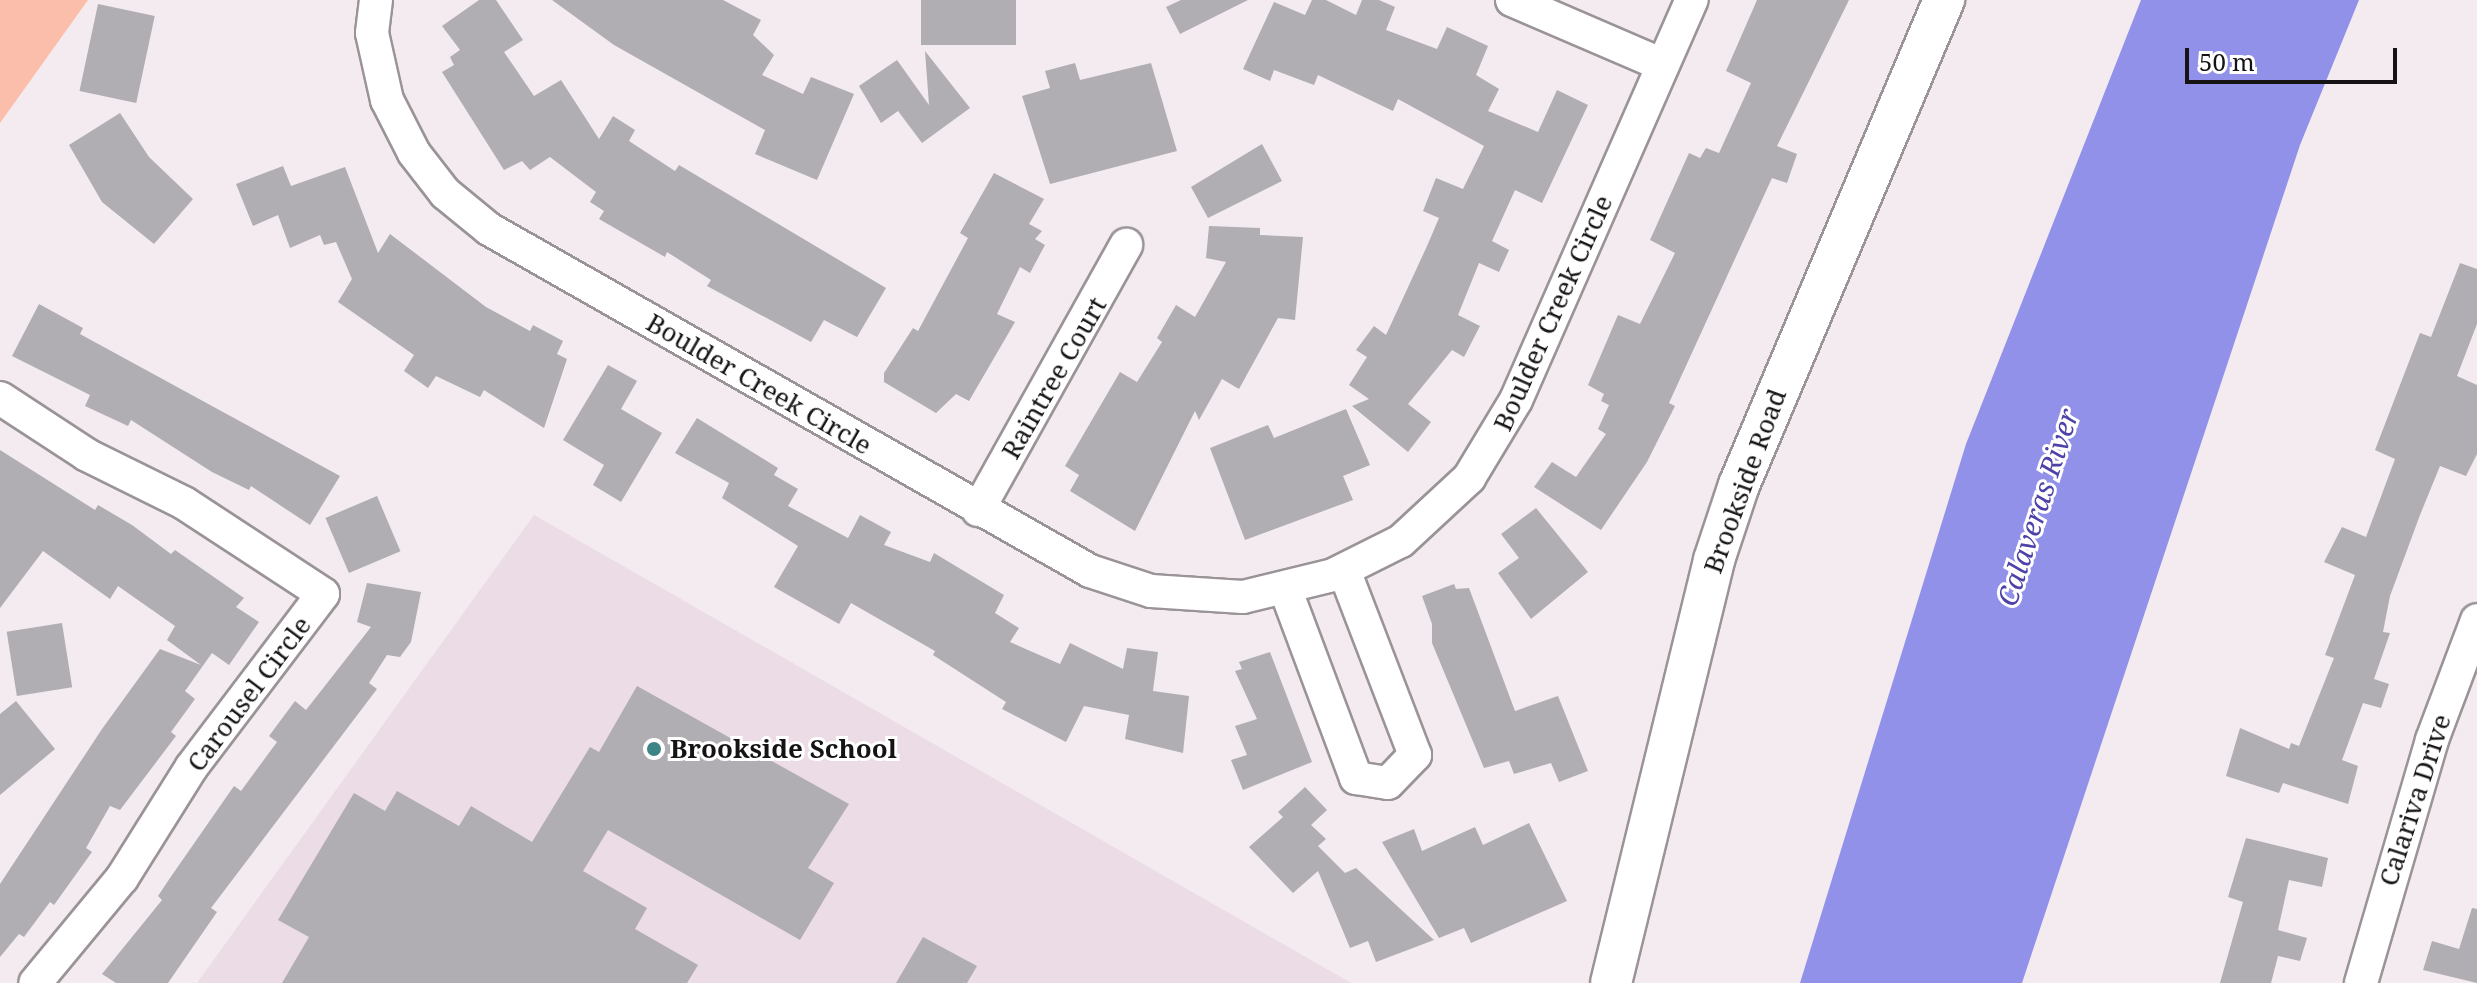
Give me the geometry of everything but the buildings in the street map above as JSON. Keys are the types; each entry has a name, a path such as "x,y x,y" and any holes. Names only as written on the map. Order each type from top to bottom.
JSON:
{"street":[{"name":"Boulder Creek Circle","path":"376,0 374,44 387,100 414,153 462,209 489,229 1090,571 1151,591 1243,597 1344,570 1413,533 1450,500 1491,449 1692,0"},
{"path":"1512,0 1663,65"},
{"name":"Brookside Road","path":"1611,983 1714,560 1734,500 1944,0"},
{"name":"Raintree Court","path":"978,510 1126,245"},
{"name":"Carousel Circle","path":"0,398 87,455 184,503 323,594 191,768 122,878 35,983"},
{"path":"1285,588 1356,778 1388,783 1415,755 1344,570"},
{"name":"Calariva Drive","path":"2361,983 2432,740 2477,620"}],"shaded area":[{"path":"0,0 88,0 0,123"},
{"name":"Brookside School","path":"534,515 1351,983 197,983"}],"water":[{"name":"Calaveras River","path":"2141,0 2359,0 2300,145 2022,983 1800,983 1966,444"}],"place":[{"name":"Brookside School","path":"654,749"}]}
